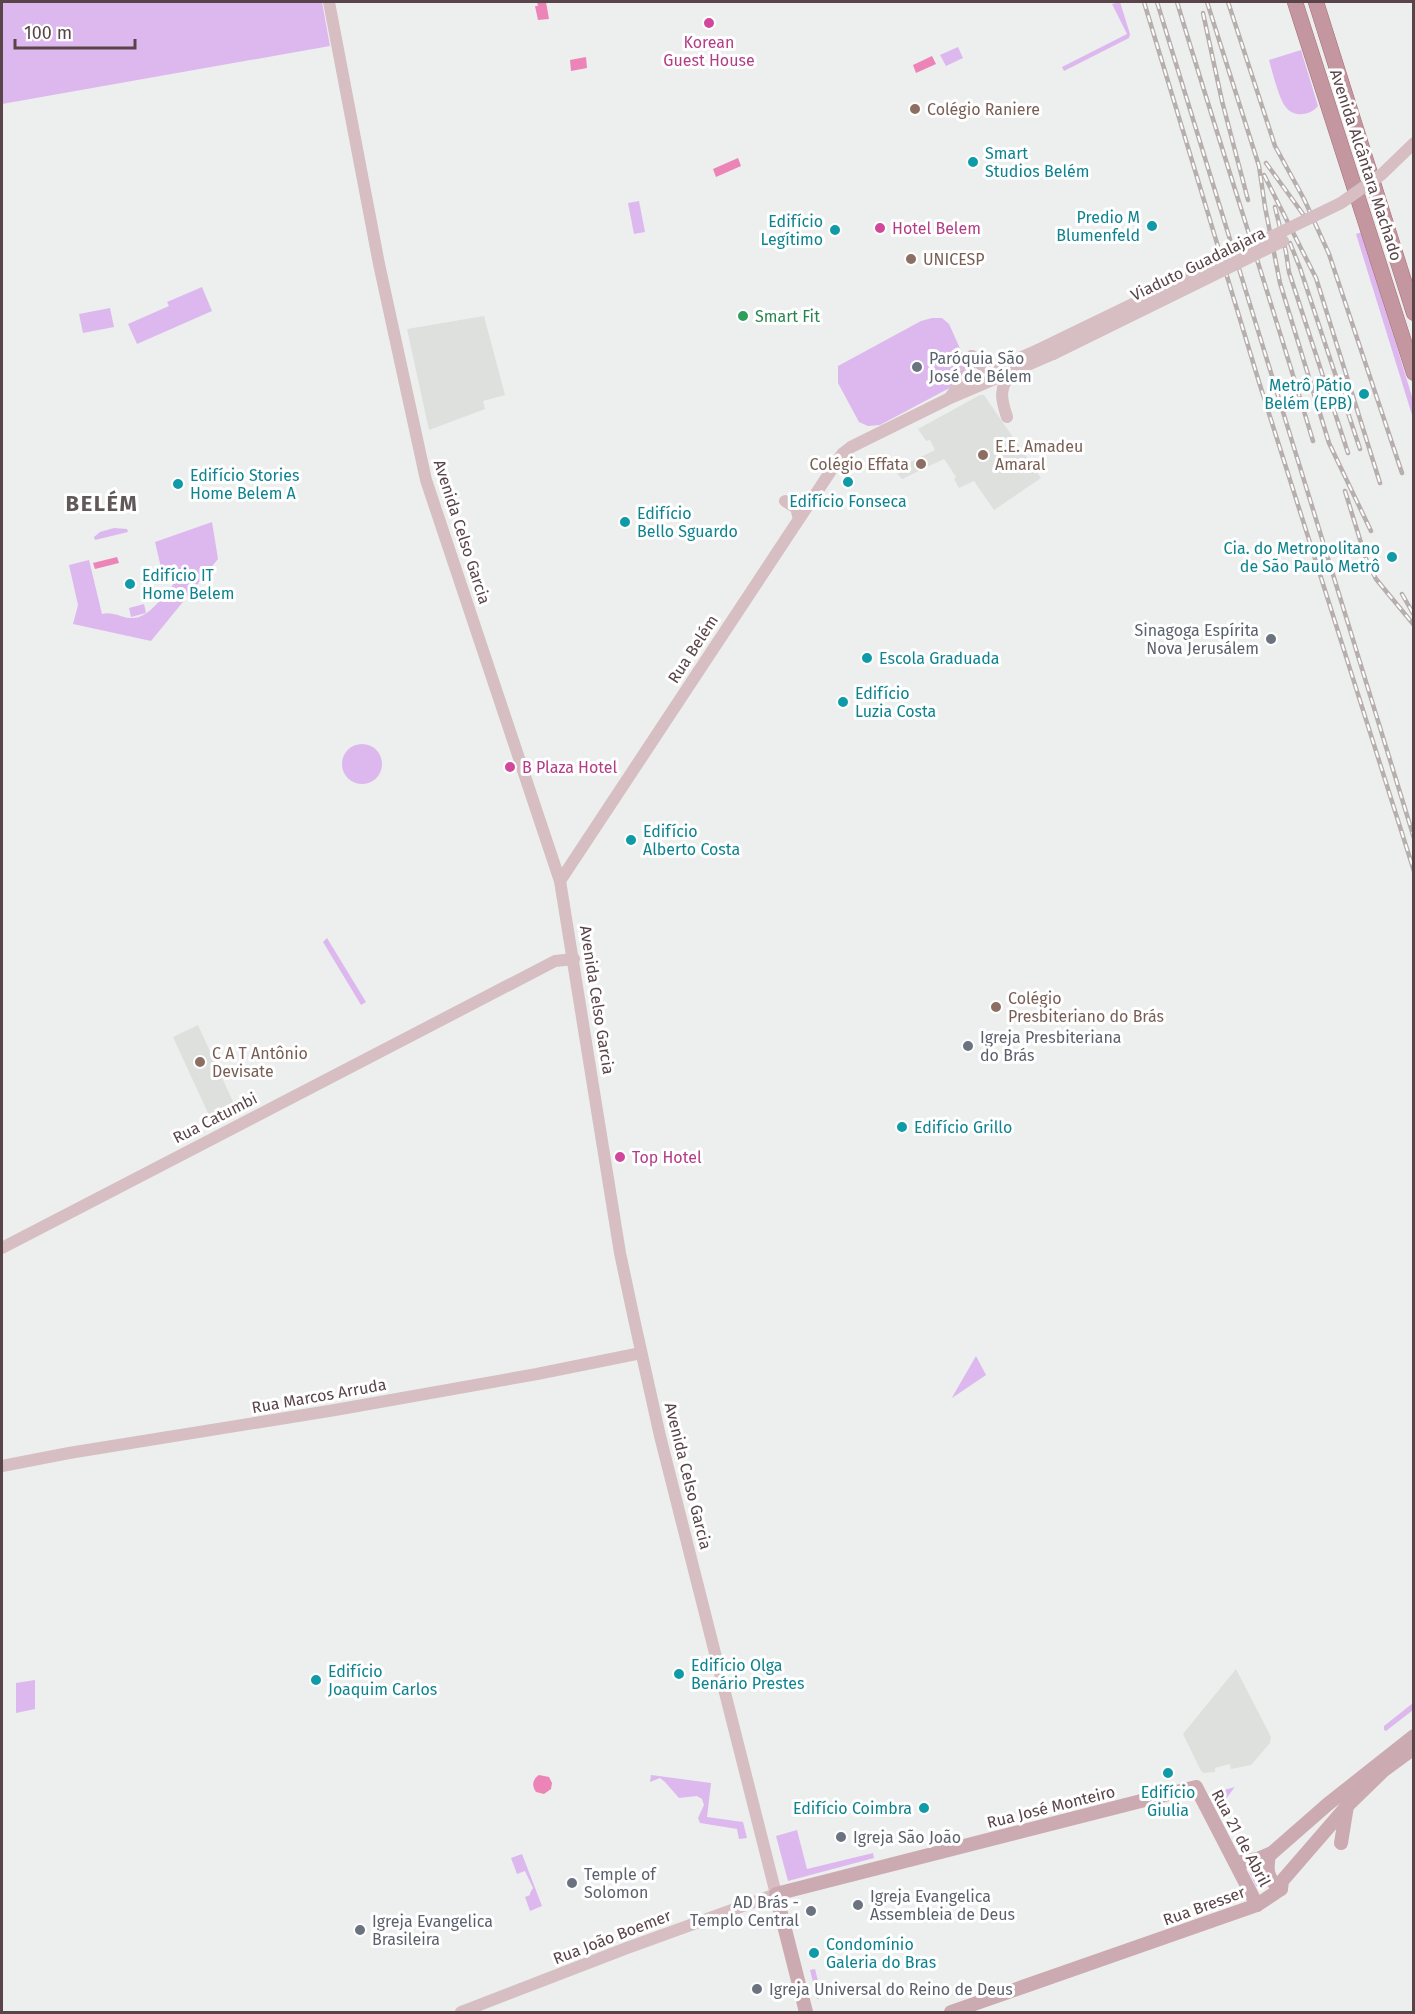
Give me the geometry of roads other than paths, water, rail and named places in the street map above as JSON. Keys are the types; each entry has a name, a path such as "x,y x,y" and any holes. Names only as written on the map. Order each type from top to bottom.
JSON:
{"highway":[{"name":"Avenida Alcântara Machado","path":"1295,2 1413,373"},
{"name":"Avenida Alcântara Machado","path":"1316,2 1413,313"}],"main road":[{"name":"Avenida Celso Garcia","path":"329,2 379,264 426,480 560,881 620,1253 641,1353 806,2013"},
{"name":"Viaduto Guadalajara","path":"948,399 984,384 1013,366 1341,203 1382,174 1413,143"},
{"name":"Viaduto Guadalajara","path":"948,399 968,372 972,356 984,368 1013,366 1318,224 1368,194 1413,153"},
{"path":"1007,417 1001,400 1001,392 1013,366"},
{"name":"Rua Belém","path":"560,881 842,454 861,442 948,399"},
{"path":"786,501 796,508 799,519"},
{"name":"Rua Catumbi","path":"2,1248 555,961 574,959"},
{"name":"Rua Marcos Arruda","path":"2,1466 335,1410 641,1353"},
{"name":"Rua Bresser","path":"951,2013 1257,1905 1281,1889 1282,1881 1381,1767 1413,1736"},
{"name":"Rua Bresser","path":"1236,1863 1269,1855 1381,1767 1413,1748"},
{"name":"Rua José Monteiro","path":"776,1894 1196,1787"},
{"name":"Rua 21 de Abril","path":"1196,1787 1257,1905"},
{"path":"1341,1843 1347,1806"},
{"path":"1269,1855 1268,1876 1281,1889"},
{"name":"Rua João Boemer","path":"461,2013 617,1952 776,1894"}],"railway":[{"path":"1144,2 1259,382 1414,871"},
{"path":"1157,2 1414,838"},
{"path":"1177,2 1313,441"},
{"path":"1207,2 1259,166 1280,283 1329,443 1371,531"},
{"path":"1228,2 1275,146 1304,199 1329,254 1402,473"},
{"path":"1203,13 1222,101 1248,200"},
{"path":"1266,163 1308,221"},
{"path":"1264,175 1316,278 1380,483"},
{"path":"1275,207 1289,272 1348,453"},
{"path":"1290,243 1360,449"},
{"path":"1345,491 1366,559 1376,579 1414,625"},
{"path":"1402,594 1414,615"}],"place":[{"name":"Korean Guest House","path":"709,23"},
{"name":"Colégio Raniere","path":"915,109"},
{"name":"Smart Studios Belém","path":"973,162"},
{"name":"Predio M Blumenfeld","path":"1152,226"},
{"name":"Hotel Belem","path":"880,228"},
{"name":"Edifício Legítimo","path":"835,230"},
{"name":"UNICESP","path":"911,259"},
{"name":"Smart Fit","path":"743,316"},
{"name":"Paróquia São José de Bélem","path":"917,367"},
{"name":"Metrô Pátio Belém (EPB)","path":"1364,394"},
{"name":"E.E. Amadeu Amaral","path":"983,455"},
{"name":"Colégio Effata","path":"921,464"},
{"name":"Edifício Fonseca","path":"848,482"},
{"name":"Edifício Stories Home Belem A","path":"178,484"},
{"name":"Edifício Bello Sguardo","path":"625,522"},
{"name":"Cia. do Metropolitano de São Paulo Metrô","path":"1392,557"},
{"name":"Edifício IT Home Belem","path":"130,584"},
{"name":"Sinagoga Espírita Nova Jerusálem","path":"1271,639"},
{"name":"Escola Graduada","path":"867,658"},
{"name":"Edifício Luzia Costa","path":"843,702"},
{"name":"B Plaza Hotel","path":"510,767"},
{"name":"Edifício Alberto Costa","path":"631,840"},
{"name":"Colégio Presbiteriano do Brás","path":"996,1007"},
{"name":"Igreja Presbiteriana do Brás","path":"968,1046"},
{"name":"C A T Antônio Devisate","path":"200,1062"},
{"name":"Edifício Grillo","path":"902,1127"},
{"name":"Top Hotel","path":"620,1157"},
{"name":"Edifício Olga Benário Prestes","path":"679,1674"},
{"name":"Edifício Joaquim Carlos","path":"316,1680"},
{"name":"Edifício Giulia","path":"1168,1773"},
{"name":"Edifício Coimbra","path":"924,1808"},
{"name":"Igreja São João","path":"841,1837"},
{"name":"Temple of Solomon","path":"572,1883"},
{"name":"Igreja Evangelica Assembleia de Deus","path":"858,1905"},
{"name":"AD Brás - Templo Central","path":"811,1911"},
{"name":"Igreja Evangelica Brasileira","path":"360,1930"},
{"name":"Condomínio Galeria do Bras","path":"814,1953"},
{"name":"Igreja Universal do Reino de Deus","path":"757,1989"}],"district":[{"name":"BELÉM","path":"102,503"}]}
